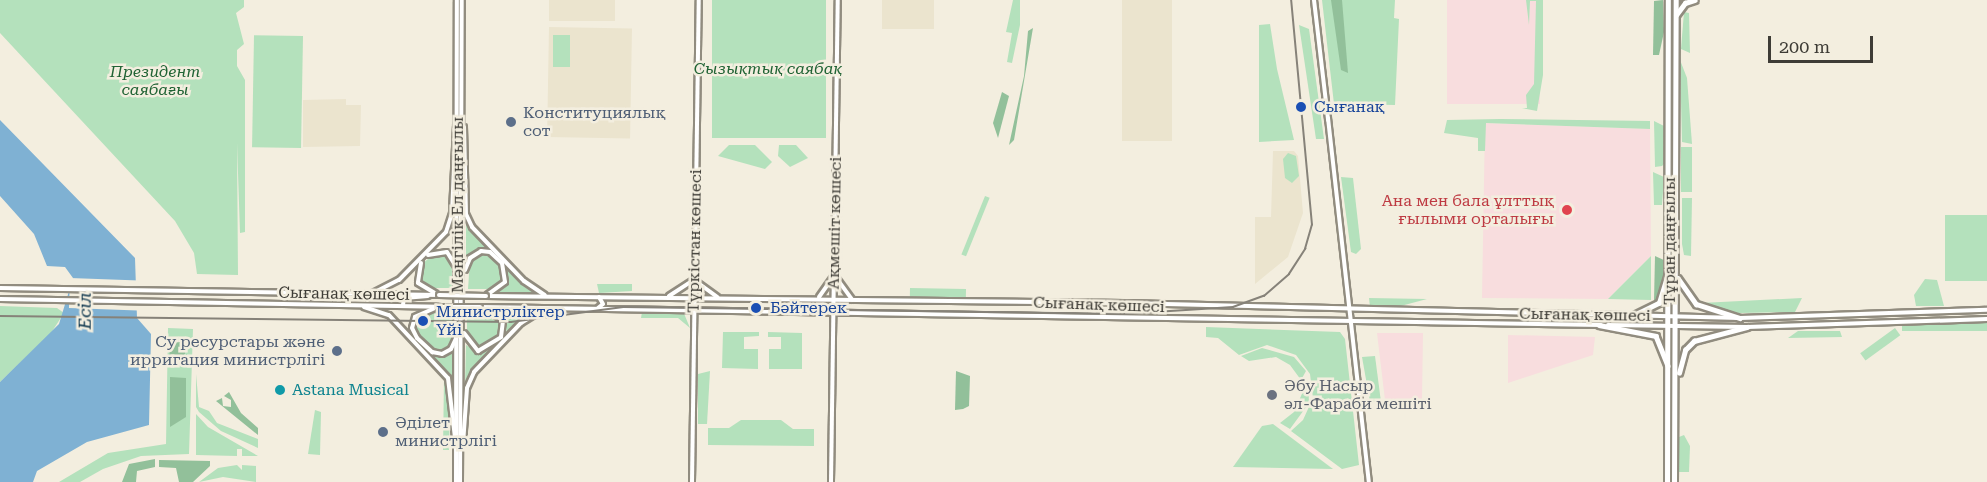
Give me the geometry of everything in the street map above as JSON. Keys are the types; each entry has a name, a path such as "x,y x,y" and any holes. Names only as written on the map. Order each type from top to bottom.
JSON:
{"main road":[{"name":"Мәңгілік Ел даңғылы","path":"457,0 461,276 460,482"},
{"name":"Мәңгілік Ел даңғылы","path":"460,121 462,0"},
{"name":"Түркістан көшесі","path":"692,482 699,0"},
{"name":"Ақмешіт көшесі","path":"831,482 838,0"},
{"path":"1314,0 1351,296 1369,482"},
{"name":"Тұран даңғылы","path":"1668,0 1671,316 1668,482"},
{"name":"Тұран даңғылы","path":"1674,482 1677,326 1676,0"},
{"path":"1676,15 1685,3 1695,0"},
{"path":"373,305 378,300 372,294 399,280 447,232 460,121"},
{"path":"460,121 466,214 472,227 524,281 549,297"},
{"path":"440,295 417,280 417,267 429,254 441,250 450,254 461,276"},
{"path":"461,276 472,255 492,254 507,276 503,285 486,296"},
{"path":"1632,316 1659,303 1670,267"},
{"path":"818,298 834,273 853,299"},
{"path":"1677,276 1696,304 1740,318"},
{"path":"666,297 694,280 705,292 721,298"},
{"name":"Сығанақ көшесі","path":"0,288 549,297 826,298 1352,312 1740,318 1987,310"},
{"path":"403,306 404,298 431,295"},
{"path":"540,296 534,301 540,308"},
{"path":"597,308 603,304 599,297"},
{"name":"Сығанақ көшесі","path":"0,299 1747,327 1987,319"},
{"path":"354,305 389,315 447,378 459,449"},
{"path":"439,307 414,317 412,328 417,338 432,352 442,354 453,346 461,331"},
{"path":"461,331 469,345 478,351 501,338 503,320 480,307"},
{"path":"459,449 467,388 474,372 522,323 537,313 572,308"},
{"path":"1526,323 1527,314"},
{"path":"1552,314 1552,324"},
{"path":"1599,325 1656,336 1670,372"},
{"path":"1676,388 1683,354 1694,341 1747,327"},
{"name":"Мәңгілік Ел даңғылы","path":"456,482 459,449"}],"shaded area":[{"path":"549,0 615,0 615,21 549,21"},
{"path":"882,0 934,0 934,29 882,29"},
{"path":"1122,0 1172,0 1172,141 1122,141"},
{"path":"1447,0 1540,0 1540,104 1447,104"},
{"path":"549,27 632,28 630,138 547,137"},
{"path":"346,99 346,105 361,105 360,146 303,147 303,100"},
{"name":"Ана мен бала ұлттық ғылыми орталығы","path":"1485,123 1650,129 1651,256 1608,299 1482,298"},
{"path":"1273,151 1294,151 1298,156 1303,213 1288,257 1255,284 1255,217 1271,217"},
{"path":"1377,333 1423,333 1422,400 1385,400"},
{"path":"1508,335 1595,337 1593,355 1508,383"}],"green space":[{"name":"Президент саябағы","path":"0,0 244,0 244,7 236,13 244,44 237,50 237,66 245,80 245,232 240,233 237,143 238,275 197,274 194,253 175,221 0,33"},
{"name":"Сызықтық саябақ","path":"712,0 826,0 826,138 712,138"},
{"path":"1013,0 1020,0 1020,25 1012,63 1007,62 1012,33 1006,32"},
{"path":"1322,0 1395,0 1394,18 1399,19 1395,105 1334,104"},
{"path":"1331,0 1342,0 1348,73 1341,70"},
{"path":"1526,0 1543,0 1543,75 1537,111 1522,108 1527,108 1526,95 1534,84 1536,1 1530,1 1529,25"},
{"path":"1663,0 1664,32 1659,55 1653,55 1654,1"},
{"path":"1684,12 1689,13 1690,53 1681,49"},
{"path":"1270,24 1277,69 1294,140 1259,142 1259,25"},
{"path":"1299,25 1309,29 1324,139 1316,139"},
{"path":"1033,28 1014,140 1009,145 1024,76 1028,31"},
{"path":"254,35 303,36 301,148 252,147"},
{"path":"553,35 570,35 570,67 553,67"},
{"path":"1680,60 1687,78 1692,144 1682,142"},
{"path":"1002,92 1009,96 998,138 993,123"},
{"path":"1447,120 1650,121 1650,129 1486,123 1485,151 1478,151 1478,138 1444,133"},
{"path":"1654,121 1666,127 1667,161 1662,166 1655,167"},
{"path":"729,145 755,145 772,162 765,169 718,156"},
{"path":"779,145 796,145 808,158 790,167 778,156"},
{"path":"1681,147 1692,147 1692,192 1681,192"},
{"path":"1288,153 1296,156 1299,176 1292,183 1285,178 1283,159"},
{"path":"1653,172 1664,177 1662,205 1654,205"},
{"path":"1341,177 1353,178 1361,249 1356,254 1351,252"},
{"path":"985,196 990,198 966,256 961,254"},
{"path":"1682,198 1692,198 1691,256 1684,255 1682,244"},
{"path":"1945,215 1987,215 1987,281 1945,281"},
{"path":"466,217 472,230 493,253 477,250 466,260"},
{"path":"434,254 446,254 454,262 454,288 429,288 420,282 422,264"},
{"path":"479,254 488,255 502,268 504,280 493,289 468,289 470,260"},
{"path":"1651,256 1651,300 1608,299"},
{"path":"1655,256 1666,261 1661,296 1654,301"},
{"path":"506,266 535,293 498,293 509,281"},
{"path":"1925,279 1937,280 1944,306 1916,306 1914,295"},
{"path":"597,284 632,284 632,291 599,293"},
{"path":"910,288 966,289 966,299 910,298"},
{"path":"1369,298 1427,299 1397,307 1370,307"},
{"path":"1802,298 1795,312 1738,313 1701,303"},
{"path":"0,306 57,308 64,313 51,333 0,382"},
{"path":"496,311 534,313 507,335 504,316"},
{"path":"683,311 690,328 678,318 641,318 642,312"},
{"path":"431,312 454,312 453,342 445,350 431,349 414,328 416,317"},
{"path":"467,313 492,313 501,319 499,337 481,349 473,347 467,335"},
{"path":"1902,323 1987,323 1987,331 1902,331"},
{"path":"1206,327 1340,332 1345,339 1359,465 1342,469 1291,431 1303,420 1313,398 1310,374 1296,355 1267,345 1239,355 1218,338 1206,337"},
{"path":"168,328 193,329 189,454 141,456 103,469 80,482 59,482 108,453 166,444"},
{"path":"1895,328 1900,335 1866,361 1860,353"},
{"path":"1798,331 1840,331 1842,337 1788,338"},
{"path":"723,332 759,332 759,336 744,337 744,349 758,349 758,369 722,368"},
{"path":"768,332 802,333 802,369 769,369 769,349 781,349 781,337 768,337"},
{"path":"185,340 185,354 179,364 169,364 170,341"},
{"path":"466,345 479,353 493,349 465,387"},
{"path":"456,346 455,392 449,377 426,352 441,357"},
{"path":"1262,348 1294,357 1306,371 1301,380 1290,365 1276,357 1249,361 1241,356"},
{"path":"1375,356 1381,402 1370,402 1362,357"},
{"path":"710,371 707,424 698,424 698,374"},
{"path":"956,371 970,376 969,406 955,410"},
{"path":"196,374 199,407 209,411 217,423 258,439 258,448 221,431 199,412 196,407"},
{"path":"170,377 186,378 186,417 170,427"},
{"path":"444,378 450,403 449,450 443,450"},
{"path":"1308,380 1309,403 1290,429 1280,423 1294,412"},
{"path":"229,392 241,413 258,428 258,435 216,401 222,398 223,406 231,407 231,400 224,396"},
{"path":"315,410 321,412 320,455 308,454"},
{"path":"196,414 208,427 258,456 242,456 242,449 237,449 237,456 196,455"},
{"path":"741,420 781,420 793,429 814,429 814,446 708,445 708,428 729,428"},
{"path":"1273,424 1333,469 1233,467 1262,426"},
{"path":"1684,435 1690,446 1689,472 1678,472 1679,437"},
{"path":"155,459 155,467 137,471 136,482 122,482 129,464"},
{"path":"159,460 210,461 210,466 193,482 179,482 176,468 159,467"},
{"path":"237,465 242,470 242,465 256,466 256,482 223,477 199,482 218,468"}],"water":[{"name":"Есіл","path":"0,120 135,258 137,318 151,334 149,425 87,442 37,471 33,482 0,482 0,382 59,324 73,278 65,267 47,266 34,234 0,196"}],"pier":[{"path":"70,278 139,280 138,310 69,308"}],"tram line":[{"path":"0,316 511,322 623,307 1123,314 1233,307 1264,296 1289,274 1305,249 1312,225 1291,0"}],"place":[{"name":"Сығанақ","path":"1301,107"},
{"name":"Конституциялық сот","path":"511,122"},
{"name":"Ана мен бала ұлттық ғылыми орталығы","path":"1567,210"},
{"name":"Бәйтерек","path":"756,308"},
{"name":"Министрліктер Үйі","path":"423,321"},
{"name":"Су ресурстары және ирригация министрлігі","path":"337,351"},
{"name":"Astana Musical","path":"280,390"},
{"name":"Әбу Насыр әл-Фараби мешіті","path":"1272,395"},
{"name":"Әділет министрлігі","path":"383,432"}]}
